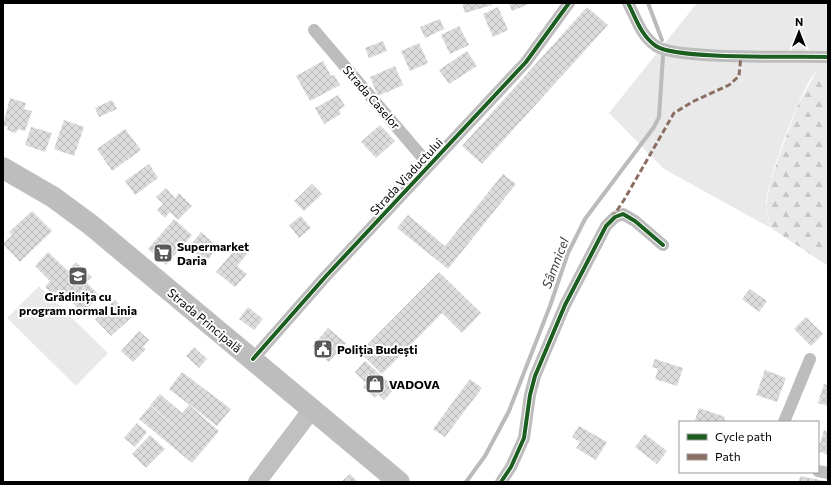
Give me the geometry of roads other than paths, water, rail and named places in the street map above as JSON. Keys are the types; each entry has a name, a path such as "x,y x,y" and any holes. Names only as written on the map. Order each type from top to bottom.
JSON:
{"highway":[{"name":"Strada Principală","path":"3,168 53,197 91,225 313,408 399,482"}],"main road":[{"path":"257,482 313,408"}],"street":[{"name":"Strada Viaductului","path":"253,359 321,282 526,62 570,3"},
{"path":"628,3 644,34 658,47 703,54 828,57"},
{"name":"Strada Caselor","path":"314,30 429,165"},
{"path":"501,482 516,456 524,438 530,395 546,349 582,270 606,226 615,217 622,214 635,221 662,245"},
{"path":"784,421 810,359"}],"waterway":[{"name":"Sâmnicel","path":"648,3 662,40"},
{"name":"Sâmnicel","path":"466,482 485,456 509,411 550,306 568,253 585,219 654,127 659,117 663,56"}],"place":[{"name":"Supermarket Daria","path":"163,253"},
{"name":"Grădinița cu program normal Linia","path":"78,276"},
{"name":"Poliția Budești","path":"323,349"},
{"name":"VADOVA","path":"375,384"}]}
